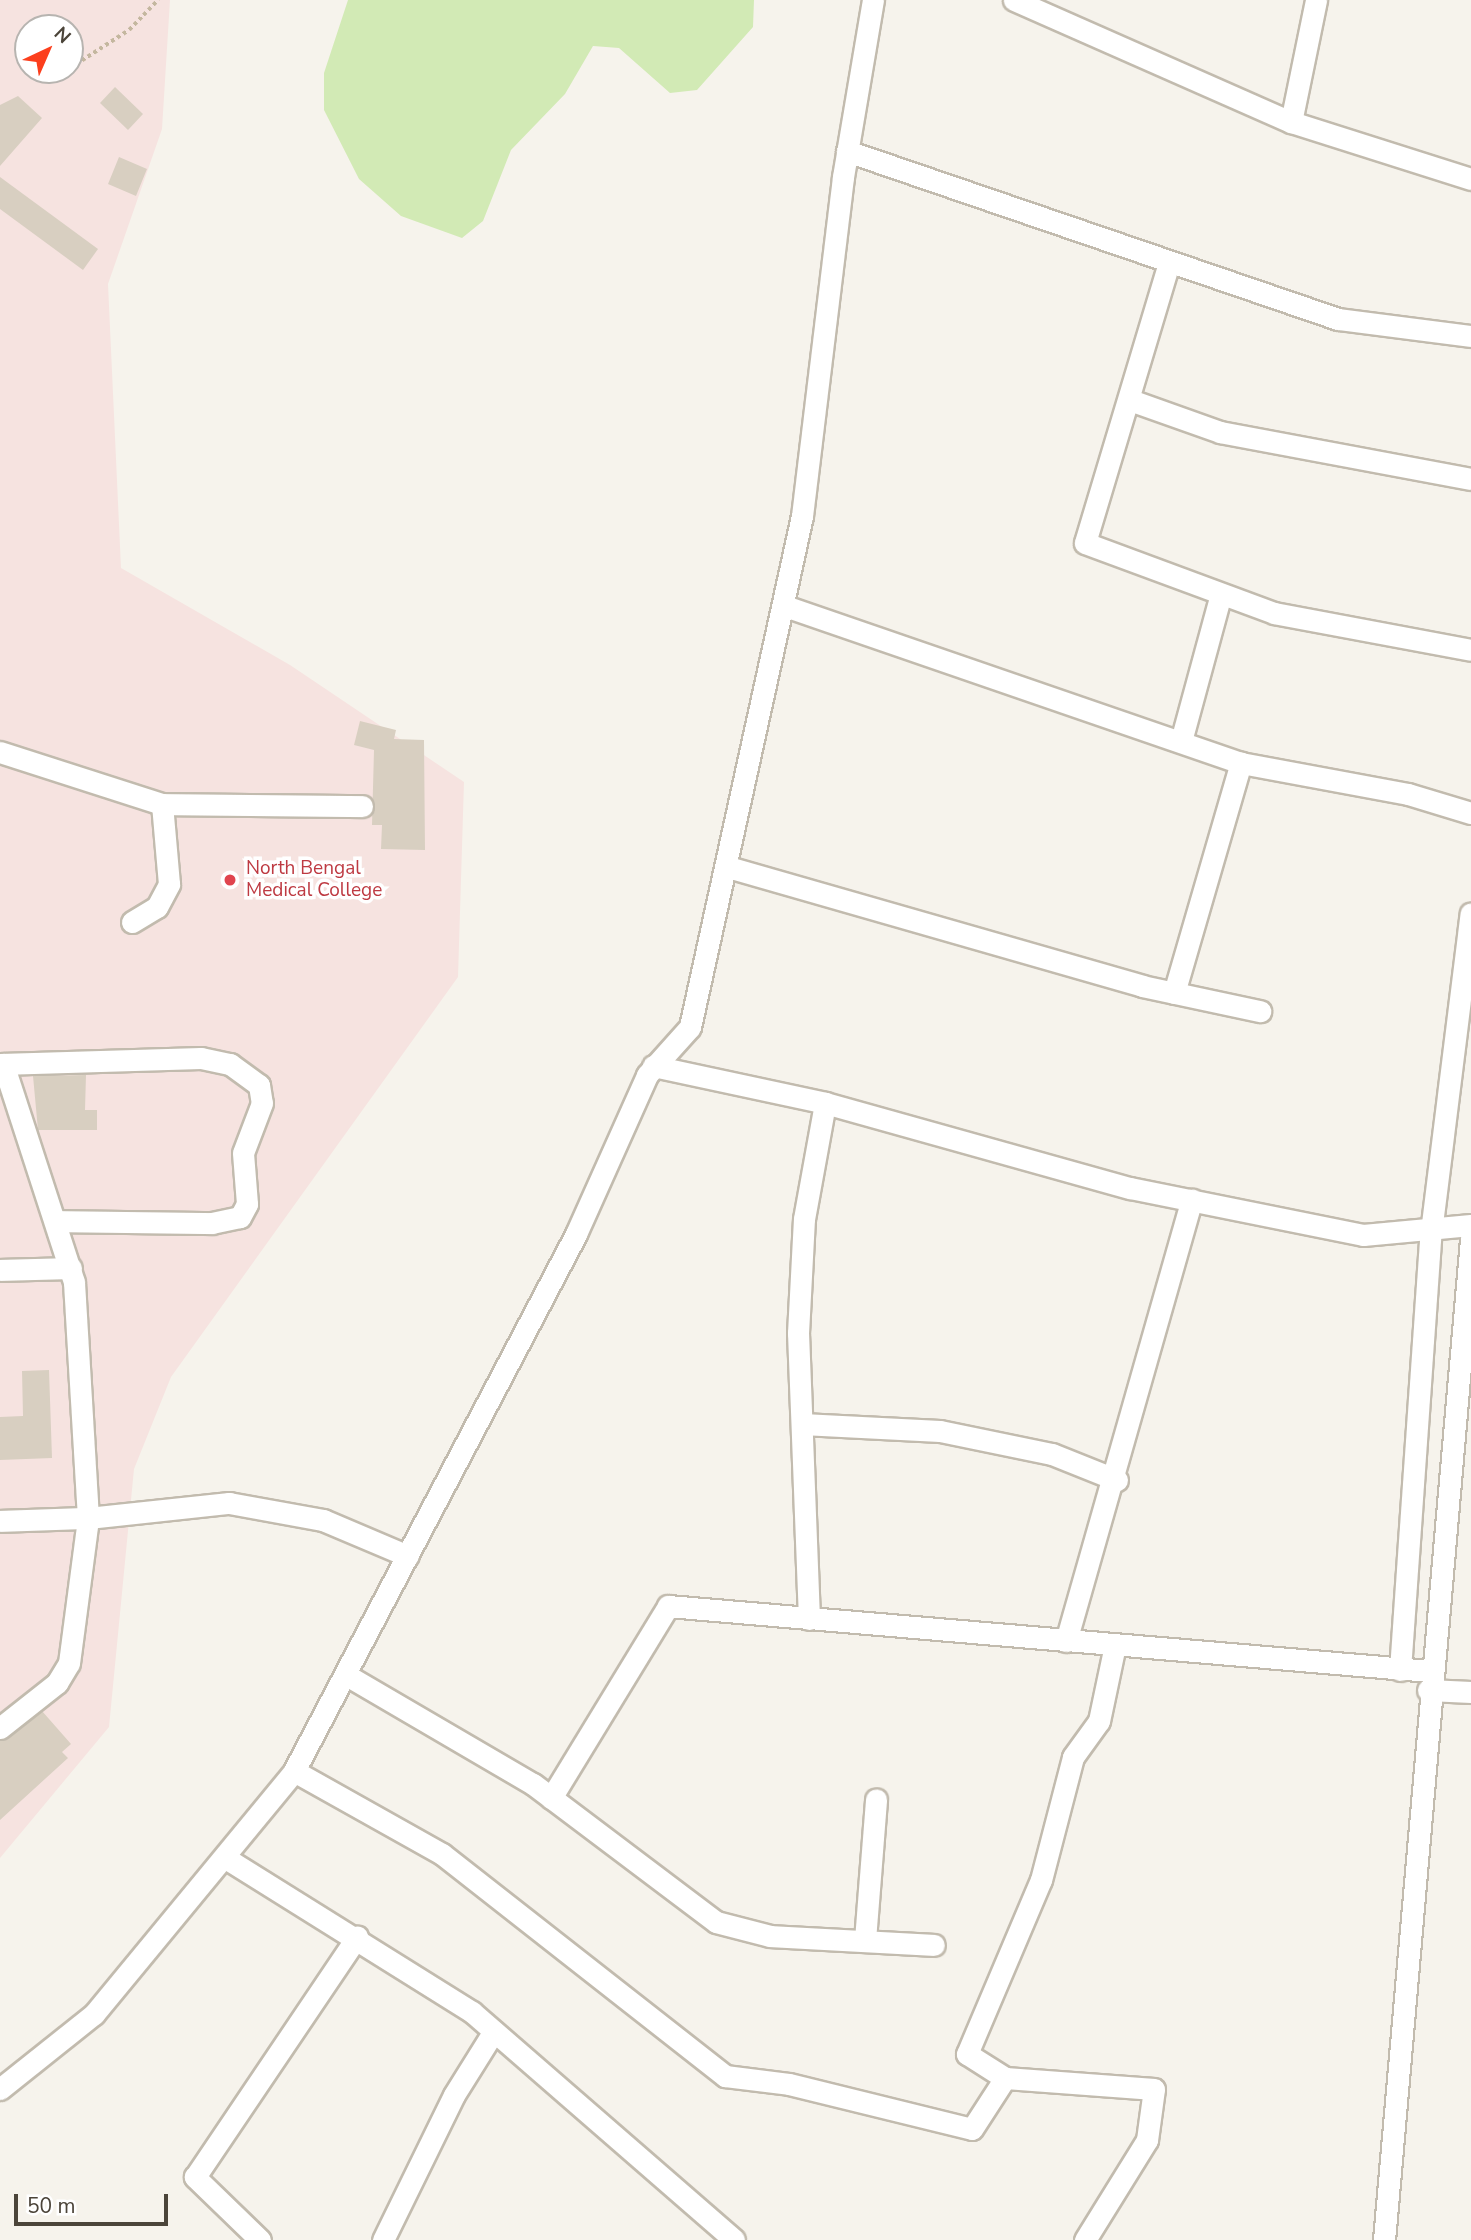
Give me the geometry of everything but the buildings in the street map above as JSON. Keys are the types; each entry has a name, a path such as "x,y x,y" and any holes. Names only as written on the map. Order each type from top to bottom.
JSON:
{"street":[{"path":"0,2089 94,2014 227,1858 294,1772 348,1675 576,1234 653,1066 682,1042 694,1017 785,606 819,394 846,151 873,0"},
{"path":"1014,0 1291,122 1471,180"},
{"path":"1291,122 1316,0"},
{"path":"846,151 1168,266 1338,319 1471,336"},
{"path":"1168,266 1085,543 1274,613 1471,650"},
{"path":"1130,400 1220,432 1471,479"},
{"path":"1181,741 1221,594"},
{"path":"785,606 1241,763 1408,794 1471,813"},
{"path":"0,752 162,804 362,806"},
{"path":"1174,993 1241,763"},
{"path":"132,922 163,901 169,884 162,804"},
{"path":"728,867 1174,993 1260,1011"},
{"path":"1400,1670 1431,1232 1471,913"},
{"path":"0,1728 57,1683 69,1663 88,1518 81,1336 71,1268 58,1222 2,1064 210,1059 240,1069 259,1086 261,1103 243,1153 247,1204 240,1217 212,1223 58,1222"},
{"path":"653,1066 825,1103 1192,1200 1363,1235 1431,1232 1471,1225"},
{"path":"809,1619 802,1424 804,1219 825,1103"},
{"path":"1066,1641 1117,1480 1192,1200"},
{"path":"1384,2240 1429,1680 1471,1239"},
{"path":"0,1270 71,1268"},
{"path":"802,1424 940,1431 1052,1454 1117,1480"},
{"path":"0,1521 88,1518 229,1503 323,1520 408,1556"},
{"path":"551,1798 668,1606 1400,1670 1471,1692"},
{"path":"1085,2240 1147,2140 1154,2089 1005,2078 967,2054 1041,1880 1073,1757 1099,1721 1115,1645"},
{"path":"348,1675 551,1798 716,1922 770,1936 934,1945"},
{"path":"294,1772 442,1854 725,2076 789,2084 972,2129 1005,2078"},
{"path":"865,1940 876,1798"},
{"path":"227,1858 357,1937 494,2031 734,2240"},
{"path":"260,2240 195,2177 357,1937"},
{"path":"383,2240 454,2095 494,2031"}],"path":[{"path":"84,59 130,30 158,0"}],"shaded area":[{"name":"North Bengal Medical College","path":"0,0 170,0 162,129 108,284 121,568 290,665 464,782 458,977 171,1377 134,1469 109,1727 0,1858"}],"green space":[{"path":"348,0 754,0 753,27 697,90 670,93 619,48 593,46 565,94 511,150 483,221 462,238 401,216 359,179 324,110 324,73"}],"place":[{"name":"North Bengal Medical College","path":"230,880"}]}
